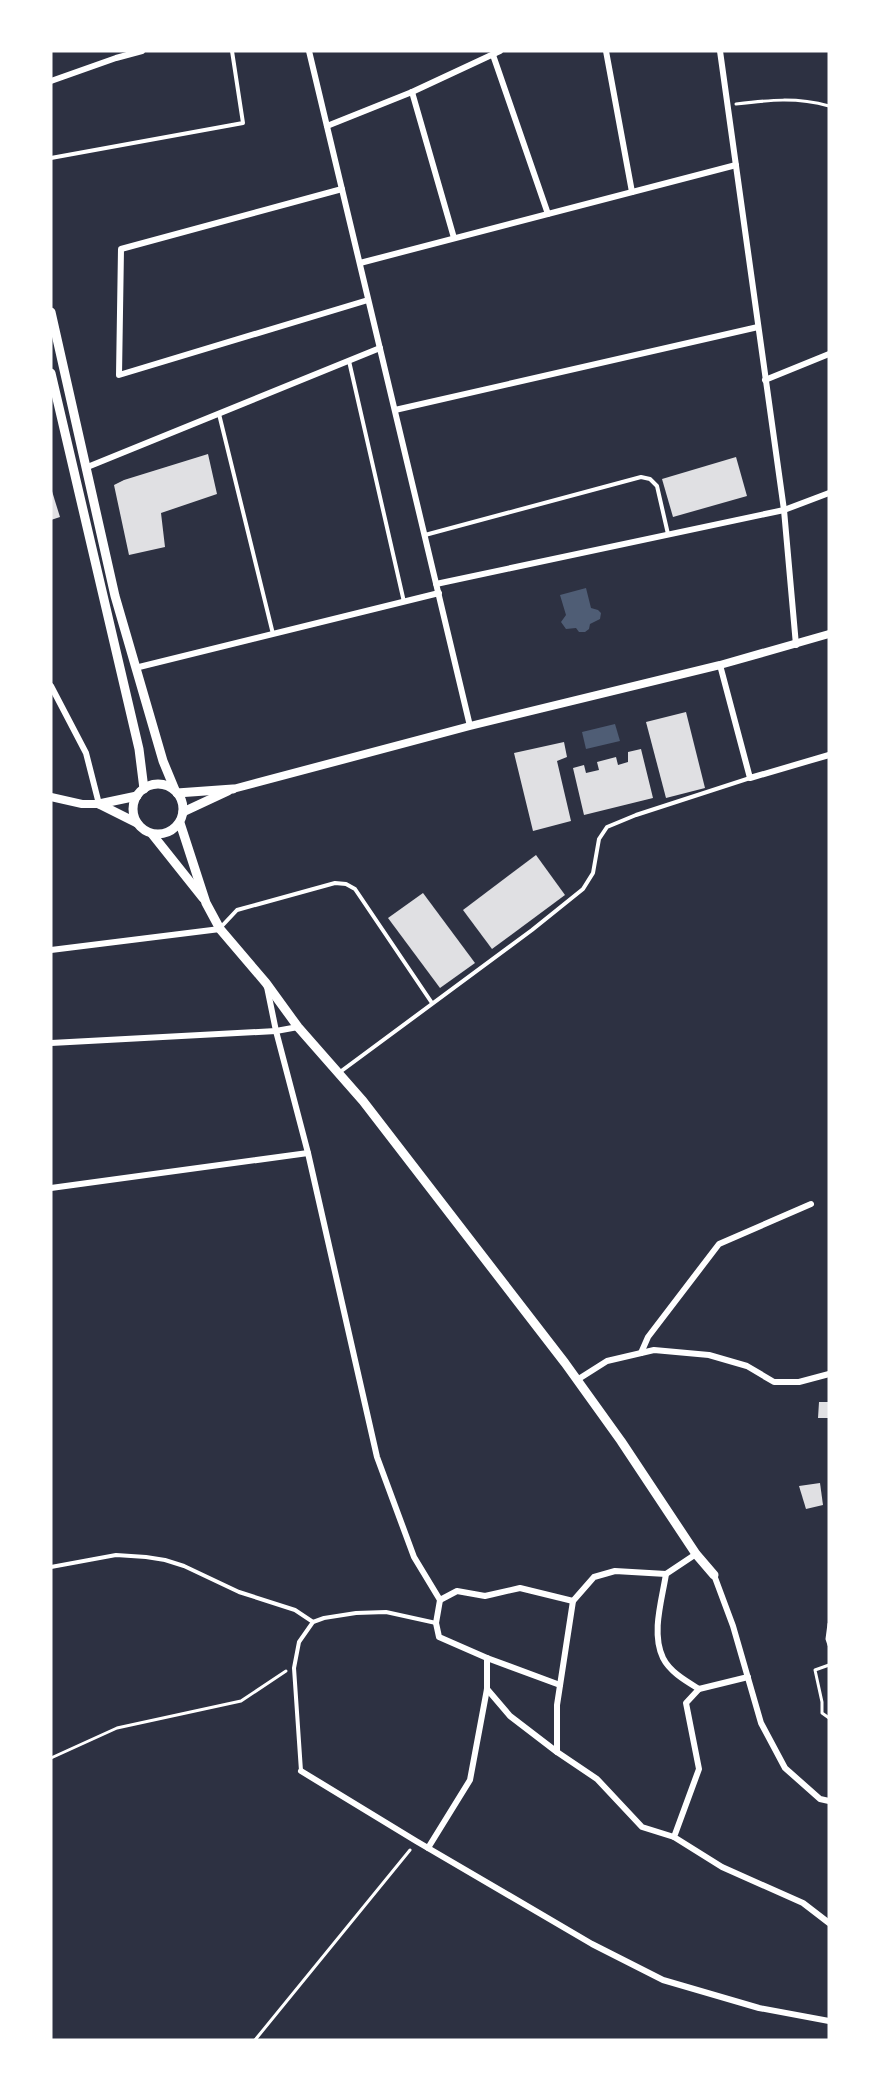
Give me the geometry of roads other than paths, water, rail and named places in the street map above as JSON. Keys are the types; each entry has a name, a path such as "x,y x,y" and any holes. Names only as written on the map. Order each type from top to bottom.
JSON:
{"main road":[{"path":"51,312 115,596 163,761 181,798 183,812 176,828 165,834 152,834"},
{"path":"51,373 139,749 144,789"},
{"path":"138,823 133,810 137,796 144,789 160,784 176,791 233,789"},
{"path":"183,812 233,789"},
{"path":"99,804 137,796"},
{"path":"99,804 138,823 152,834 206,903 220,929 266,983 298,1027 363,1101 577,1380 621,1441 696,1554 714,1575"},
{"path":"180,822 206,903"}],"street":[{"path":"51,81 142,51"},
{"path":"309,51 470,726"},
{"path":"327,126 412,92 500,51"},
{"path":"606,51 632,192"},
{"path":"720,51 784,510 796,645"},
{"path":"493,56 548,214"},
{"path":"412,92 454,238"},
{"path":"360,263 736,165"},
{"path":"342,189 121,249 119,375 368,300"},
{"path":"395,410 758,327"},
{"path":"85,468 380,348"},
{"path":"765,380 829,354"},
{"path":"436,584 784,510 829,494"},
{"path":"135,668 439,593"},
{"path":"233,789 470,726 720,665 829,634"},
{"path":"720,665 750,778 829,755"},
{"path":"51,686 86,753 99,804 82,804 51,797"},
{"path":"51,950 220,929"},
{"path":"266,983 308,1153 377,1457 414,1557 440,1600 436,1623 439,1637 560,1685"},
{"path":"51,1043 298,1027"},
{"path":"51,1188 308,1153"},
{"path":"641,1353 648,1337 719,1244 811,1204"},
{"path":"577,1380 607,1361 654,1350 709,1354 747,1366 774,1382 799,1382 829,1374"},
{"path":"557,1752 560,1685 573,1601 594,1577 615,1571 666,1574 696,1554"},
{"path":"666,1574 657,1635 663,1659 676,1674 699,1689"},
{"path":"714,1575 733,1626 760,1723 785,1768 820,1799 829,1801"},
{"path":"440,1600 457,1591 485,1596 520,1588 573,1601"},
{"path":"428,1848 470,1780 487,1689 488,1658"},
{"path":"674,1837 699,1769 686,1703 699,1689 748,1677"},
{"path":"487,1689 510,1716 597,1779 642,1827 674,1837 722,1867 803,1903 829,1923"},
{"path":"301,1771 592,1944 663,1980 759,2008 829,2021"}],"lane":[{"path":"51,158 243,123 232,51"},
{"path":"349,361 404,602"},
{"path":"219,414 273,634"},
{"path":"425,535 641,477 650,479 657,486 668,535"},
{"path":"338,1073 532,930 583,889 593,873 599,839 607,827 636,815 750,778"},
{"path":"220,929 237,910 335,883 346,884 355,889 432,1003"},
{"path":"51,1567 116,1556 165,1560 184,1566 238,1592 295,1610 313,1622"},
{"path":"301,1771 294,1668 299,1642 313,1622 356,1613 386,1612 436,1623"}],"water":[{"path":"586,588 591,608 601,613 600,619 590,624 589,629 585,632 579,632 576,628 566,629 561,622 566,615 560,595"},
{"path":"615,724 620,741 586,749 582,732"}]}
